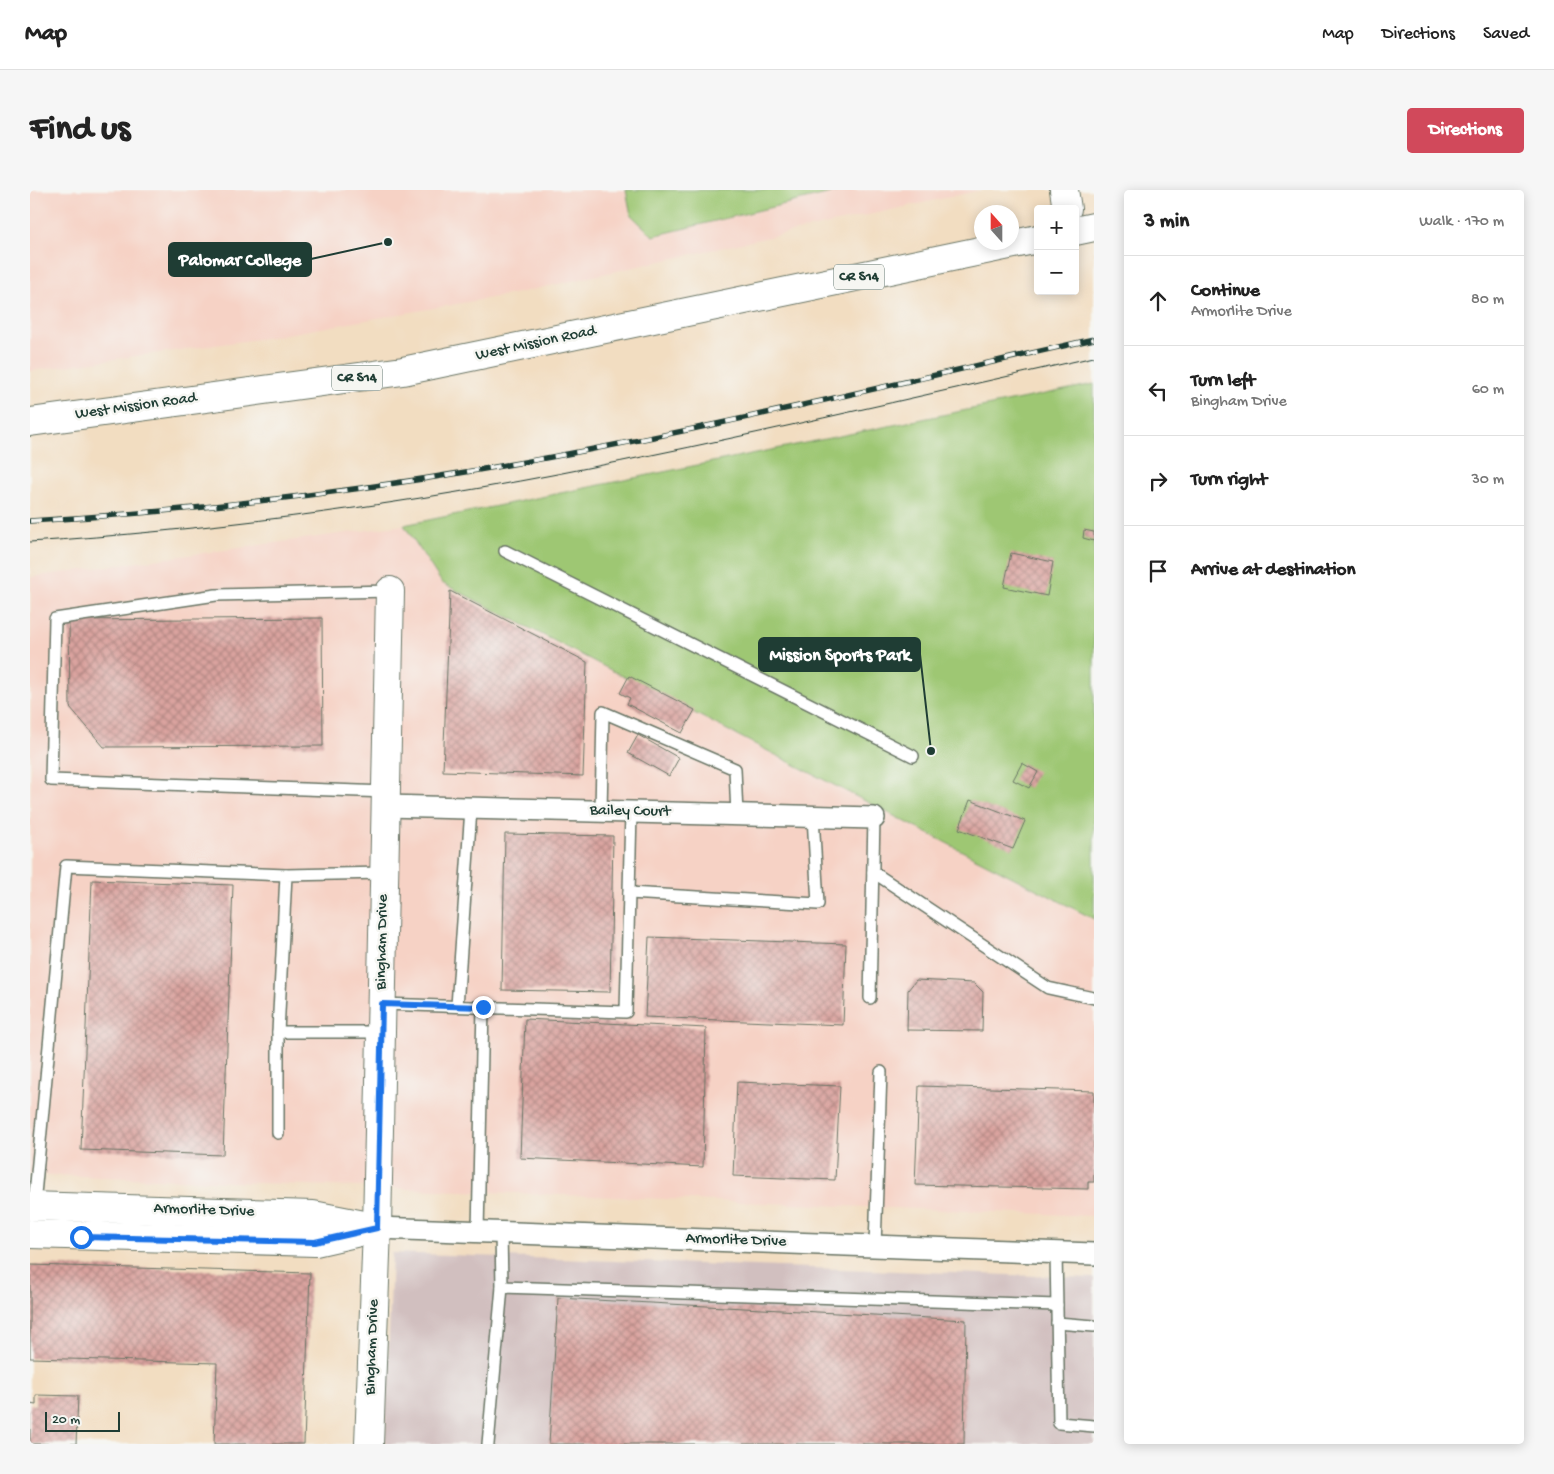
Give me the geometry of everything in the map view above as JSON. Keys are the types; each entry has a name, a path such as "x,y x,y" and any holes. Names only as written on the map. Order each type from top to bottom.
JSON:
{"street":[{"path":"1064,190 1066,205"},
{"path":"1079,230 1094,227"},
{"name":"West Mission Road","path":"30,422 403,371 1034,240"},
{"name":"Bingham Drive","path":"369,1444 382,1032 390,591"},
{"name":"Bailey Court","path":"387,799 471,809 874,818"},
{"name":"Armorlite Drive","path":"32,1205 313,1215 377,1228 1094,1254"},
{"name":"Armorlite Drive","path":"30,1234 315,1242 377,1228"}],"lane":[{"path":"505,550 913,756"},
{"path":"387,799 51,780 55,619 216,595 390,591"},
{"path":"601,812 603,712 735,769 737,815"},
{"path":"457,1006 471,809"},
{"path":"382,1004 626,1012 631,812"},
{"path":"629,893 818,904 813,816"},
{"path":"870,998 874,818"},
{"path":"32,1205 66,866 286,875 385,873"},
{"path":"873,872 1048,988 1094,998"},
{"path":"278,1133 278,1032 286,875"},
{"path":"478,1231 483,1007"},
{"path":"278,1032 382,1032"},
{"path":"875,1246 881,1072"},
{"path":"488,1444 502,1287 501,1232"},
{"path":"1056,1252 1060,1424 1094,1426"},
{"path":"502,1287 1057,1305"},
{"path":"1057,1323 1094,1326"}],"shaded area":[{"path":"30,190 981,190 513,294 265,338 30,371"},
{"path":"404,525 442,583 1094,919 1094,1216 30,1174 31,577"},
{"path":"392,1253 1094,1278 1094,1444 385,1444"}],"green space":[{"path":"626,190 843,190 653,236 631,215"},
{"path":"1094,384 1094,919 442,583 404,525"}],"building":[{"path":"1084,530 1094,532 1094,541 1083,538"},
{"path":"1011,553 1053,562 1047,596 1004,587"},
{"path":"450,591 587,662 583,776 443,771"},
{"path":"322,618 323,746 104,747 70,707 69,620"},
{"path":"629,676 695,710 682,733 627,704 630,698 620,693"},
{"path":"638,735 679,758 669,776 628,753"},
{"path":"1022,763 1038,772 1029,788 1013,780"},
{"path":"970,800 1025,821 1013,849 959,829"},
{"path":"505,834 613,836 610,992 502,990"},
{"path":"92,880 233,885 223,1155 81,1150"},
{"path":"649,937 846,944 843,1025 645,1017"},
{"path":"916,980 974,983 983,992 982,1031 907,1030 908,990"},
{"path":"525,1019 706,1028 703,1167 520,1158"},
{"path":"737,1082 840,1086 835,1180 733,1176"},
{"path":"919,1086 1094,1091 1094,1182 1088,1182 1088,1189 915,1185"},
{"path":"30,1265 310,1273 304,1444 214,1444 217,1363 30,1358"},
{"path":"558,1298 966,1320 964,1444 549,1444"},
{"path":"36,1395 78,1396 76,1444 30,1444 30,1404 36,1405"}],"tram line":[{"path":"30,542 227,524 357,508 487,487 824,418 1094,357"}],"railway":[{"path":"30,521 255,502 478,470 710,425 1094,339"}],"place":[{"name":"Palomar College","path":"388,242"},
{"name":"Mission Sports Park","path":"931,751"}],"route":[{"path":"81,1237 315,1242 377,1228 382,1004 483,1007"}]}
